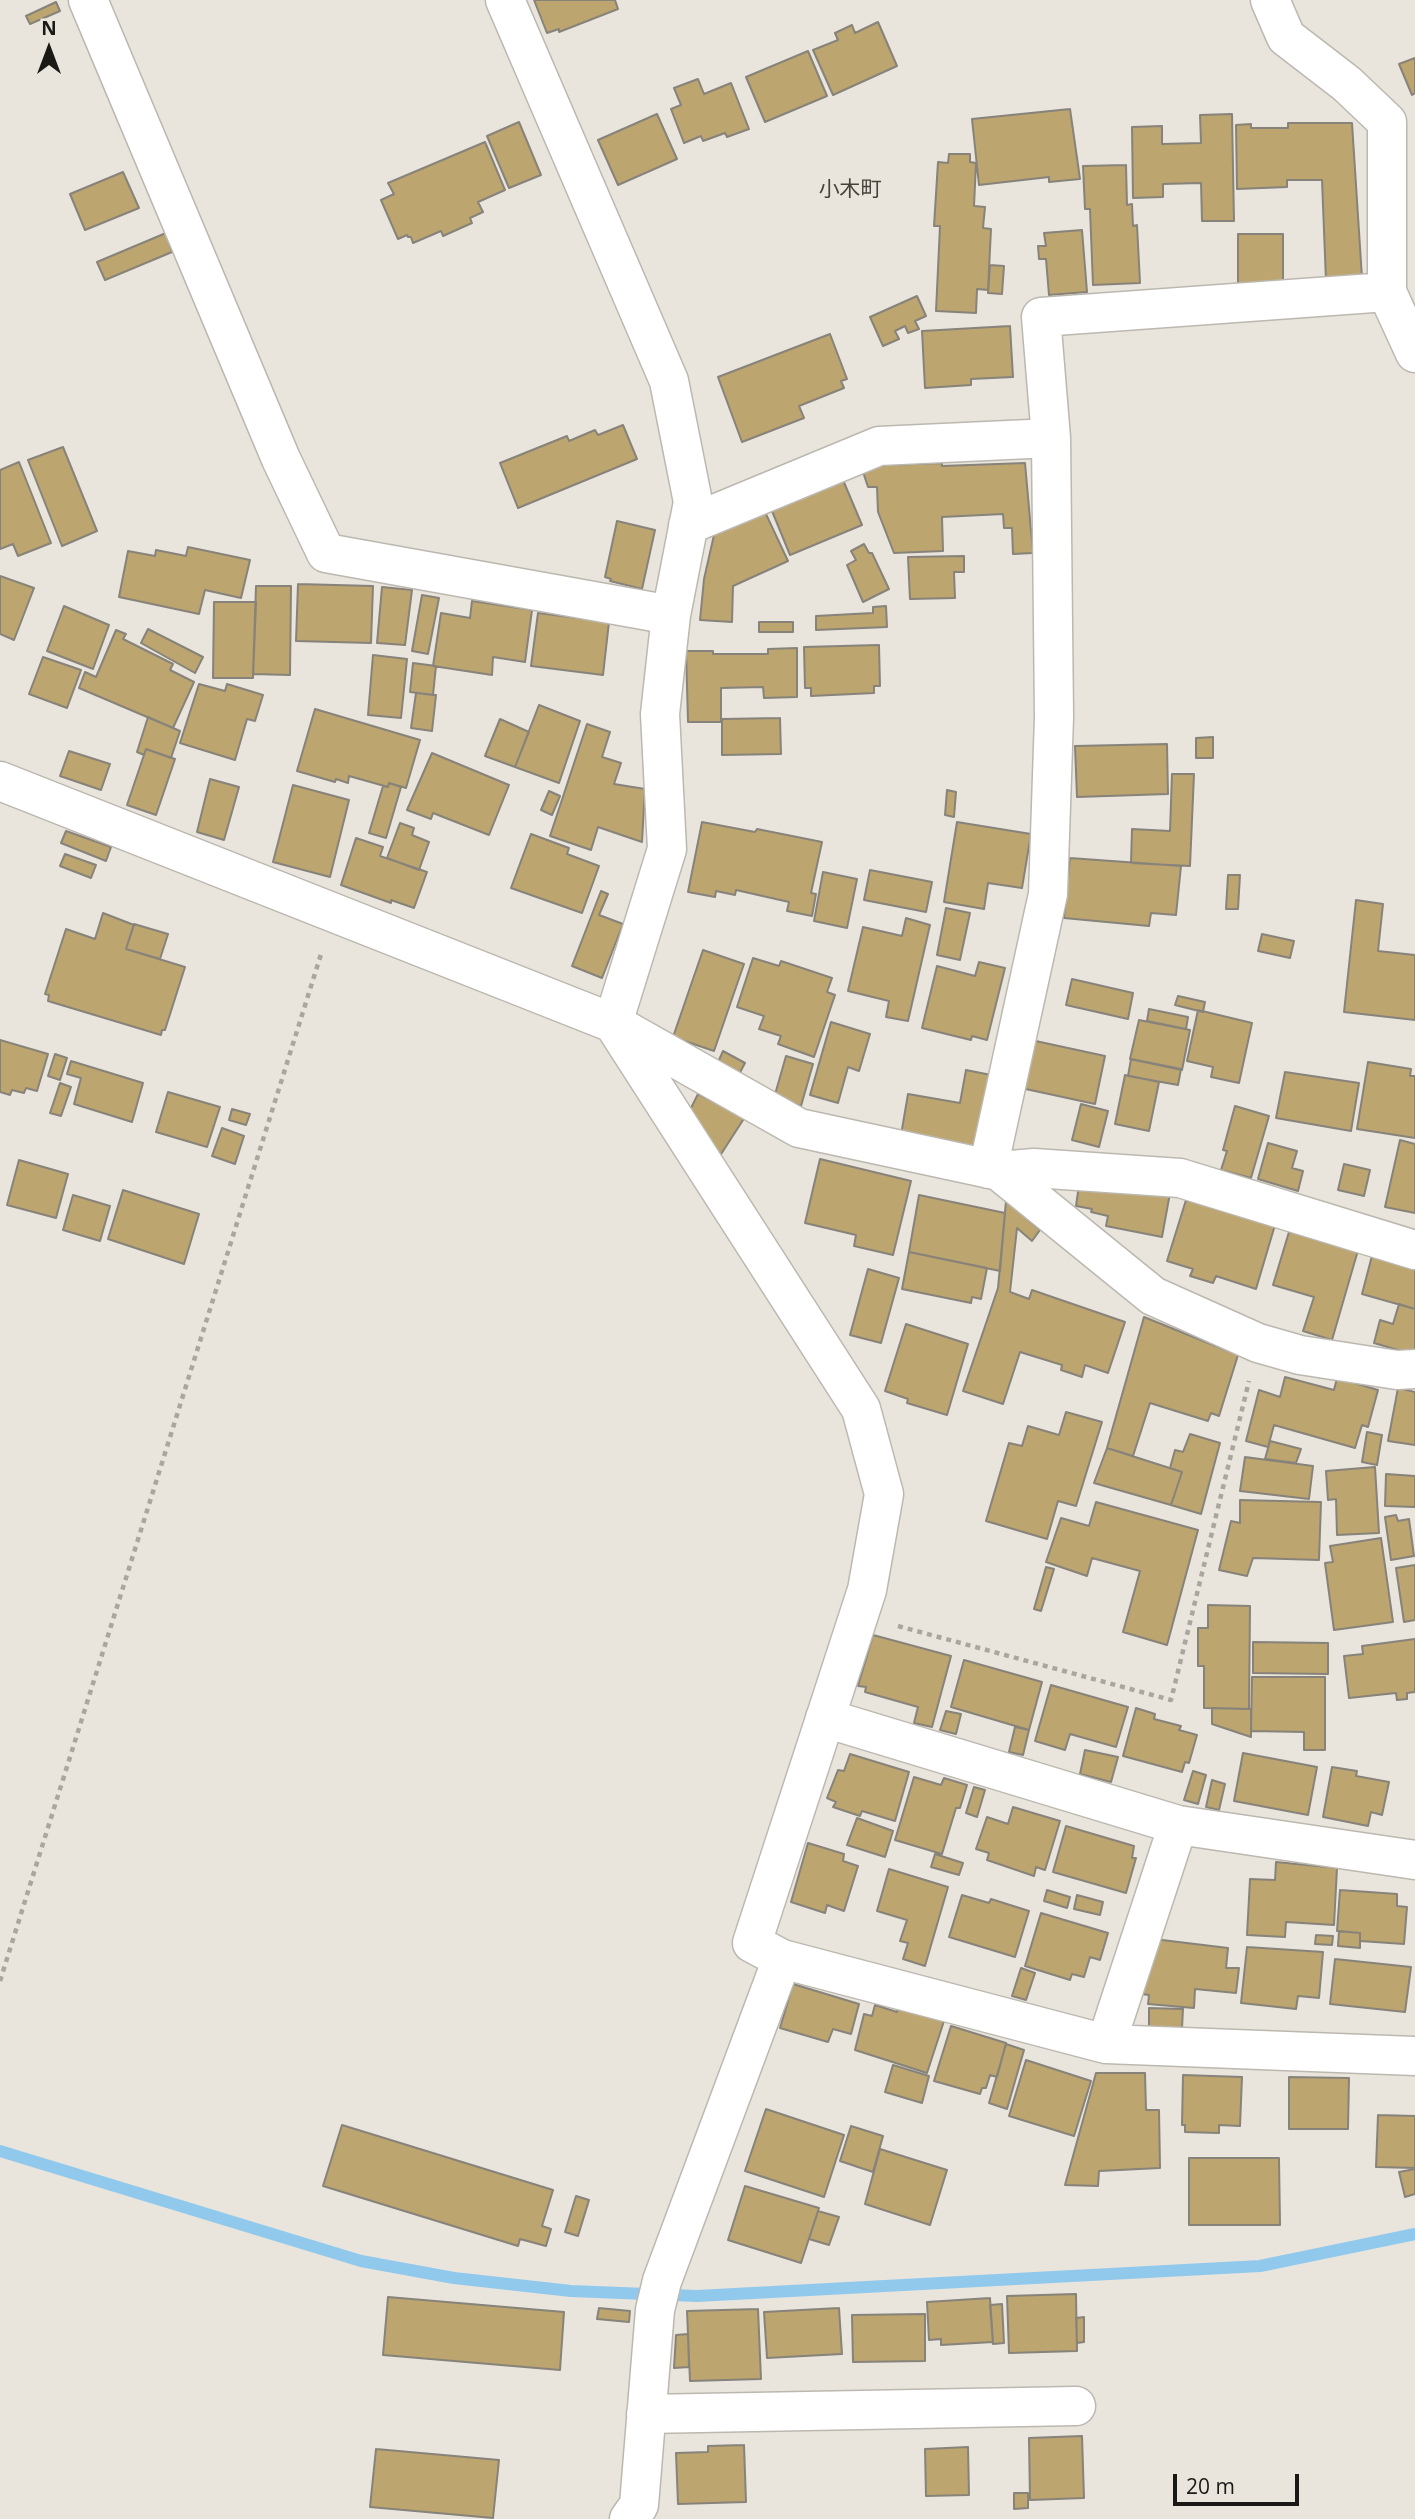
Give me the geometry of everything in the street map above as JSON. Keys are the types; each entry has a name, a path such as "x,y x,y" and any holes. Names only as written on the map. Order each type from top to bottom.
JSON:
{"street":[{"path":"88,0 281,460 326,554 671,615"},
{"path":"505,0 669,381 693,502 671,615 660,714 667,849 613,1023 861,1409 884,1493 867,1590 752,1943 782,1959 1106,2044 1415,2056"},
{"path":"1270,0 1286,37 1347,84 1387,122 1387,292 1415,353"},
{"path":"993,1170 1048,894 1054,717 1051,438 1041,317 1387,292"},
{"path":"688,525 879,446 1051,438"},
{"path":"0,781 613,1023 799,1128 993,1170 1034,1168 1180,1178 1415,1250"},
{"path":"993,1170 1153,1296 1258,1343 1300,1355 1397,1370 1415,1369"},
{"path":"825,1718 1178,1825 1415,1860"},
{"path":"1106,2044 1178,1825"},
{"path":"629,2519 639,2505 659,2295 782,1959"},
{"path":"646,2414 1076,2406"}],"path":[{"path":"0,1981 334,914"},
{"path":"858,1615 1171,1700 1258,1343"}],"building":[{"path":"534,0 615,0 618,9 559,32 559,29 547,33"},
{"path":"56,2 60,11 30,24 26,16"},
{"path":"878,22 897,66 833,95 813,50 838,40 835,33 852,25 855,33"},
{"path":"808,51 827,96 765,122 746,77"},
{"path":"1415,58 1415,93 1412,95 1399,64"},
{"path":"698,79 704,94 731,83 749,129 727,137 725,133 703,141 701,136 684,143 671,109 681,105 674,88"},
{"path":"1070,109 1080,179 1049,182 1049,177 979,185 972,119"},
{"path":"657,114 677,159 618,185 598,140"},
{"path":"1232,114 1234,221 1202,221 1201,183 1163,184 1163,197 1133,198 1132,127 1162,126 1162,144 1201,143 1200,115"},
{"path":"519,122 541,175 509,188 487,136"},
{"path":"1288,123 1352,123 1362,278 1326,281 1322,180 1287,180 1287,187 1237,189 1236,125 1251,124 1251,128 1288,128"},
{"path":"485,142 505,190 478,202 483,212 470,218 472,223 443,236 441,231 413,243 407,235 398,239 381,200 394,194 388,183"},
{"path":"949,154 970,154 970,162 976,163 974,206 985,207 983,228 991,229 988,290 977,289 976,313 936,311 940,226 934,226 938,162 948,163"},
{"path":"1126,165 1127,205 1132,204 1133,226 1137,225 1140,283 1093,285 1090,209 1085,209 1083,166"},
{"path":"123,172 139,208 85,230 70,194"},
{"path":"1082,230 1087,292 1049,295 1046,259 1039,259 1038,246 1046,246 1044,233"},
{"path":"166,233 172,252 105,280 97,262"},
{"path":"1238,234 1283,234 1283,287 1238,287"},
{"path":"990,265 1004,266 1002,294 988,293"},
{"path":"917,296 926,316 915,321 919,329 908,333 905,326 895,331 899,339 883,346 870,317"},
{"path":"1010,326 1013,377 971,379 971,385 925,388 922,331"},
{"path":"830,334 847,379 841,381 844,388 799,406 804,418 742,442 718,377"},
{"path":"623,425 637,459 518,508 500,463 567,436 569,441 595,430 598,435"},
{"path":"63,447 97,531 62,546 28,460"},
{"path":"19,462 51,543 18,556 13,544 0,549 0,470"},
{"path":"942,463 942,466 1025,463 1033,553 1013,554 1012,528 1004,528 1003,514 942,517 943,551 894,553 878,512 877,487 868,487 861,466"},
{"path":"843,480 862,525 790,555 772,511"},
{"path":"765,512 788,561 733,586 732,622 700,620 704,579 714,535"},
{"path":"617,521 655,530 642,589 610,581 611,579 605,577"},
{"path":"864,544 869,553 872,553 889,589 863,602 847,565 856,560 851,551"},
{"path":"188,547 250,560 241,598 205,590 199,614 119,597 128,551 155,556 156,550 186,556"},
{"path":"964,556 964,572 954,572 955,598 910,599 908,557"},
{"path":"0,576 34,588 14,640 0,634"},
{"path":"298,584 373,586 371,643 296,641"},
{"path":"256,586 291,586 290,675 253,674"},
{"path":"382,587 412,590 405,645 377,643"},
{"path":"422,595 439,598 428,654 412,651"},
{"path":"472,601 532,610 525,662 493,657 492,675 433,666 441,613 470,618"},
{"path":"214,602 256,602 253,678 213,678"},
{"path":"64,606 109,625 93,669 47,651"},
{"path":"886,606 887,627 816,630 816,616 873,613 873,607"},
{"path":"538,613 609,622 603,675 531,666"},
{"path":"759,622 793,622 793,632 759,632"},
{"path":"148,629 203,657 195,673 141,643"},
{"path":"116,630 126,634 123,639 173,664 170,670 194,682 173,728 79,688 85,672 96,677"},
{"path":"879,645 880,686 874,686 874,693 811,696 811,688 805,688 804,647"},
{"path":"797,648 797,697 764,698 763,687 721,688 721,722 688,722 686,651 768,654 768,649"},
{"path":"373,655 407,659 401,718 368,715"},
{"path":"43,657 81,670 67,708 29,694"},
{"path":"413,663 436,666 433,695 410,692"},
{"path":"199,684 225,691 227,684 263,695 255,721 247,719 235,760 180,743"},
{"path":"416,693 436,695 432,731 411,728"},
{"path":"539,705 580,721 559,783 515,767"},
{"path":"315,709 420,740 406,788 389,783 388,787 349,776 348,783 336,779 335,782 297,771"},
{"path":"148,717 180,731 171,758 146,749 144,755 137,752"},
{"path":"780,718 781,754 722,755 722,719"},
{"path":"500,719 529,732 515,767 485,756"},
{"path":"587,724 610,732 602,757 621,763 614,784 645,789 642,842 598,827 591,850 550,836"},
{"path":"1213,737 1213,758 1196,758 1196,738"},
{"path":"1167,744 1168,794 1077,797 1075,746"},
{"path":"146,749 175,759 156,815 127,805"},
{"path":"69,751 110,764 101,790 60,776"},
{"path":"432,753 509,785 489,835 433,813 431,819 407,810"},
{"path":"1172,774 1194,774 1190,866 1131,863 1132,829 1170,831"},
{"path":"210,779 239,787 224,840 197,832"},
{"path":"389,783 401,787 386,838 369,833 383,786 388,787"},
{"path":"293,785 349,800 330,877 273,862"},
{"path":"947,790 956,792 954,817 945,815"},
{"path":"549,791 560,796 552,815 541,810"},
{"path":"702,822 755,832 757,829 822,842 811,893 816,894 812,916 787,911 789,902 736,890 735,895 716,891 715,897 688,892"},
{"path":"957,822 1031,834 1022,888 988,883 984,909 944,902"},
{"path":"400,823 414,828 412,835 429,842 419,870 387,858"},
{"path":"66,831 111,847 106,861 61,843"},
{"path":"531,834 569,848 567,854 599,866 582,913 511,888"},
{"path":"356,838 383,847 380,856 427,872 414,908 391,900 391,903 341,885"},
{"path":"65,854 96,865 91,878 60,866"},
{"path":"1070,858 1181,866 1176,915 1151,913 1149,926 1064,918"},
{"path":"870,870 932,882 926,912 864,900"},
{"path":"823,872 857,879 847,928 814,921"},
{"path":"1228,875 1240,875 1238,909 1226,909"},
{"path":"601,891 608,894 599,915 623,924 602,978 572,966"},
{"path":"1356,900 1383,904 1378,951 1415,955 1415,1020 1344,1012"},
{"path":"946,908 970,913 960,960 937,955"},
{"path":"103,913 134,925 126,949 185,967 165,1030 162,1030 161,1035 48,1001 49,995 45,994 66,929 95,939"},
{"path":"906,918 930,925 908,1021 886,1017 889,1001 848,991 863,927 902,936"},
{"path":"134,924 168,934 160,959 126,949"},
{"path":"1262,934 1294,941 1290,958 1258,951"},
{"path":"703,950 744,964 714,1051 673,1037"},
{"path":"753,958 779,966 781,961 832,978 827,992 835,995 814,1057 778,1044 781,1036 759,1029 764,1016 737,1007"},
{"path":"979,962 1005,968 987,1040 972,1036 971,1040 922,1028 937,966 975,976"},
{"path":"1072,979 1133,993 1128,1019 1066,1005"},
{"path":"1178,996 1205,1002 1203,1012 1175,1005"},
{"path":"1149,1009 1188,1017 1186,1029 1147,1021"},
{"path":"1198,1010 1252,1023 1239,1083 1211,1077 1213,1067 1187,1061"},
{"path":"1139,1020 1190,1030 1182,1070 1130,1059"},
{"path":"831,1022 870,1034 859,1071 848,1067 838,1103 810,1095"},
{"path":"0,1040 48,1054 37,1091 26,1088 24,1093 12,1090 10,1095 0,1092"},
{"path":"1031,1040 1105,1056 1095,1104 1021,1088"},
{"path":"723,1051 745,1063 736,1080 715,1069"},
{"path":"55,1054 67,1058 60,1080 48,1076"},
{"path":"786,1056 813,1064 801,1106 774,1098"},
{"path":"1131,1059 1181,1069 1178,1085 1128,1076"},
{"path":"71,1061 143,1083 132,1122 74,1104 81,1078 67,1074"},
{"path":"1368,1062 1411,1069 1410,1076 1415,1076 1415,1138 1357,1129"},
{"path":"966,1070 991,1075 977,1155 900,1141 908,1094 960,1103"},
{"path":"1285,1072 1359,1083 1351,1131 1276,1118"},
{"path":"1125,1075 1159,1082 1149,1131 1115,1124"},
{"path":"60,1083 71,1087 61,1116 50,1113"},
{"path":"168,1092 220,1107 207,1147 156,1132"},
{"path":"698,1094 745,1117 714,1165 684,1122"},
{"path":"1081,1104 1108,1111 1099,1147 1072,1140"},
{"path":"1235,1106 1269,1116 1251,1178 1221,1170 1227,1151 1223,1150"},
{"path":"232,1109 250,1114 246,1125 229,1120"},
{"path":"222,1128 244,1136 235,1164 212,1156"},
{"path":"1400,1140 1415,1144 1415,1213 1385,1207"},
{"path":"1268,1143 1297,1151 1292,1168 1303,1171 1298,1191 1258,1179"},
{"path":"820,1159 911,1181 893,1255 854,1246 856,1235 805,1223"},
{"path":"19,1160 68,1174 56,1218 7,1205"},
{"path":"1344,1164 1370,1170 1364,1196 1338,1190"},
{"path":"1080,1178 1170,1193 1162,1237 1106,1226 1108,1216 1076,1206"},
{"path":"123,1190 199,1214 184,1264 108,1239"},
{"path":"73,1195 110,1206 100,1241 63,1230"},
{"path":"919,1195 1005,1213 1000,1271 909,1252"},
{"path":"1186,1200 1275,1225 1256,1289 1216,1276 1213,1283 1190,1276 1193,1269 1167,1261"},
{"path":"1006,1201 1040,1230 1032,1241 1017,1228 1010,1292 1029,1299 1032,1290 1125,1322 1108,1373 1085,1365 1082,1377 1061,1370 1062,1365 1020,1352 1003,1404 963,1391 998,1288"},
{"path":"1292,1222 1361,1240 1332,1340 1303,1331 1314,1297 1273,1285"},
{"path":"1374,1248 1415,1260 1415,1309 1362,1294"},
{"path":"909,1252 987,1268 981,1299 972,1297 971,1303 902,1289"},
{"path":"868,1269 899,1278 881,1343 850,1335"},
{"path":"1399,1304 1415,1309 1415,1352 1408,1353 1374,1343 1380,1320 1393,1324"},
{"path":"1144,1317 1238,1355 1219,1416 1211,1413 1208,1421 1150,1403 1133,1456 1107,1448"},
{"path":"906,1324 968,1344 947,1415 907,1403 908,1399 885,1391"},
{"path":"1285,1377 1334,1390 1337,1378 1378,1390 1368,1427 1362,1425 1355,1448 1274,1425 1268,1447 1246,1441 1259,1390 1280,1397"},
{"path":"1398,1388 1415,1392 1415,1445 1388,1441"},
{"path":"1066,1412 1102,1422 1076,1506 1058,1501 1047,1539 986,1521 1009,1443 1022,1446 1028,1426 1059,1435"},
{"path":"1367,1432 1382,1435 1377,1465 1362,1462"},
{"path":"1190,1434 1220,1443 1201,1514 1171,1505 1182,1472 1170,1468 1175,1450 1183,1452"},
{"path":"1270,1441 1301,1449 1296,1463 1265,1459"},
{"path":"1107,1448 1182,1472 1171,1505 1094,1483"},
{"path":"1245,1457 1313,1466 1309,1499 1240,1491"},
{"path":"1375,1467 1379,1533 1337,1535 1336,1499 1328,1500 1326,1471"},
{"path":"1386,1474 1415,1476 1415,1507 1385,1506"},
{"path":"1240,1500 1321,1502 1319,1560 1253,1558 1247,1576 1219,1570 1231,1521 1240,1523"},
{"path":"1096,1502 1198,1530 1167,1645 1123,1632 1140,1571 1092,1558 1087,1576 1046,1562 1061,1518 1089,1526"},
{"path":"1396,1515 1398,1521 1409,1519 1414,1556 1391,1560 1385,1517"},
{"path":"1381,1538 1393,1622 1334,1630 1325,1563 1333,1562 1330,1546"},
{"path":"1415,1565 1415,1620 1404,1622 1396,1568"},
{"path":"1046,1567 1054,1569 1041,1611 1034,1609"},
{"path":"1208,1605 1250,1606 1249,1709 1204,1708 1204,1666 1198,1666 1198,1628 1208,1628"},
{"path":"873,1635 951,1656 932,1727 914,1723 918,1707 865,1692 866,1687 858,1686"},
{"path":"1415,1639 1415,1692 1407,1693 1407,1699 1397,1700 1396,1693 1349,1698 1344,1656 1363,1654 1362,1646"},
{"path":"1253,1642 1328,1643 1328,1674 1253,1673"},
{"path":"964,1660 1042,1682 1029,1730 951,1707"},
{"path":"1252,1677 1325,1677 1325,1750 1304,1750 1304,1732 1251,1731"},
{"path":"1051,1685 1128,1707 1116,1747 1070,1734 1065,1750 1035,1741"},
{"path":"1136,1708 1155,1714 1154,1719 1181,1726 1179,1730 1197,1735 1189,1763 1185,1762 1182,1772 1123,1756"},
{"path":"1212,1708 1251,1709 1251,1737 1212,1724"},
{"path":"946,1711 961,1714 956,1734 940,1730"},
{"path":"1015,1727 1029,1730 1023,1755 1009,1752"},
{"path":"1085,1750 1118,1757 1111,1782 1080,1774"},
{"path":"1243,1753 1317,1767 1308,1815 1234,1801"},
{"path":"850,1754 909,1772 895,1821 862,1811 860,1816 833,1807 836,1802 827,1798 838,1770 844,1771"},
{"path":"1332,1767 1357,1771 1356,1776 1389,1782 1382,1815 1371,1812 1368,1826 1323,1817"},
{"path":"1193,1771 1206,1775 1198,1804 1184,1800"},
{"path":"914,1777 941,1785 944,1778 967,1785 960,1808 956,1808 942,1854 895,1840"},
{"path":"1212,1780 1225,1784 1219,1810 1206,1807"},
{"path":"974,1787 985,1790 977,1817 966,1813"},
{"path":"1013,1807 1060,1821 1045,1870 1036,1867 1034,1876 987,1860 989,1853 976,1849 987,1817 1008,1824"},
{"path":"857,1818 893,1831 885,1857 847,1845"},
{"path":"1066,1826 1134,1846 1132,1858 1136,1858 1126,1893 1053,1872"},
{"path":"808,1843 844,1854 843,1861 858,1866 844,1911 827,1905 825,1913 791,1902"},
{"path":"935,1854 963,1863 959,1875 931,1867"},
{"path":"1276,1862 1337,1868 1334,1925 1286,1922 1285,1937 1247,1935 1250,1879 1275,1880"},
{"path":"889,1869 948,1887 925,1966 903,1959 908,1943 900,1941 907,1920 877,1911"},
{"path":"1047,1890 1070,1897 1067,1908 1044,1901"},
{"path":"1340,1890 1397,1894 1397,1906 1407,1907 1404,1944 1360,1941 1360,1933 1337,1931"},
{"path":"962,1895 989,1903 991,1899 1029,1911 1015,1957 949,1937"},
{"path":"1077,1895 1103,1902 1100,1915 1074,1909"},
{"path":"1041,1913 1108,1933 1100,1960 1090,1957 1084,1977 1072,1974 1070,1980 1025,1966"},
{"path":"1339,1931 1360,1933 1360,1948 1338,1946"},
{"path":"1316,1935 1333,1936 1332,1945 1315,1944"},
{"path":"1154,1939 1228,1948 1226,1968 1239,1968 1236,1993 1195,1989 1194,2008 1148,2004 1149,1995 1141,1994"},
{"path":"1247,1947 1323,1952 1319,1998 1298,1996 1296,2009 1241,2003"},
{"path":"1335,1959 1411,1967 1405,2012 1330,2004"},
{"path":"1021,1968 1035,1973 1026,2000 1012,1996"},
{"path":"793,1984 859,2004 851,2034 833,2029 828,2042 780,2028"},
{"path":"875,2005 897,2012 899,2007 944,2021 927,2073 855,2050 864,2014 872,2016"},
{"path":"1149,2008 1183,2009 1182,2028 1149,2028"},
{"path":"951,2026 1006,2043 997,2077 990,2075 986,2088 982,2088 980,2094 934,2081"},
{"path":"1006,2044 1024,2050 1007,2109 989,2103"},
{"path":"1026,2060 1091,2081 1074,2136 1009,2116"},
{"path":"893,2065 929,2076 922,2103 885,2092"},
{"path":"1096,2073 1145,2073 1146,2110 1159,2110 1160,2168 1099,2171 1098,2186 1065,2185"},
{"path":"1183,2075 1242,2077 1240,2126 1219,2125 1219,2133 1185,2132 1185,2125 1182,2125"},
{"path":"1289,2077 1349,2078 1348,2129 1289,2129"},
{"path":"766,2109 844,2135 824,2197 745,2171"},
{"path":"1378,2115 1415,2116 1415,2168 1376,2167"},
{"path":"342,2125 553,2190 542,2226 551,2229 546,2246 520,2239 518,2246 323,2186"},
{"path":"851,2126 883,2136 873,2172 840,2161"},
{"path":"880,2149 947,2170 930,2225 865,2204"},
{"path":"1189,2158 1279,2158 1280,2225 1189,2225"},
{"path":"1415,2169 1415,2194 1405,2197 1399,2172"},
{"path":"745,2186 819,2208 801,2263 728,2240"},
{"path":"576,2196 589,2200 578,2236 565,2232"},
{"path":"818,2211 839,2217 829,2245 809,2239"},
{"path":"1076,2294 1077,2351 1009,2353 1007,2296"},
{"path":"388,2297 564,2312 560,2370 383,2355"},
{"path":"990,2298 993,2342 941,2345 941,2339 929,2340 927,2302"},
{"path":"1002,2304 1004,2343 993,2344 990,2305"},
{"path":"599,2308 630,2311 629,2322 597,2319"},
{"path":"839,2308 842,2354 767,2358 764,2312"},
{"path":"758,2309 761,2379 690,2381 687,2311"},
{"path":"925,2314 925,2361 853,2362 852,2315"},
{"path":"1084,2317 1084,2342 1077,2343 1076,2318"},
{"path":"688,2334 689,2367 674,2368 676,2335"},
{"path":"1082,2436 1084,2498 1030,2500 1029,2438"},
{"path":"744,2445 746,2502 678,2504 676,2453 708,2452 708,2446"},
{"path":"968,2447 969,2495 926,2496 925,2449"},
{"path":"376,2449 499,2460 493,2518 370,2507"},
{"path":"1014,2493 1028,2493 1028,2508 1014,2509"}],"waterway":[{"path":"0,2151 361,2261 454,2278 571,2291 697,2296 1260,2266 1415,2234"}],"district":[{"name":"小木町","path":"850,190"}]}
